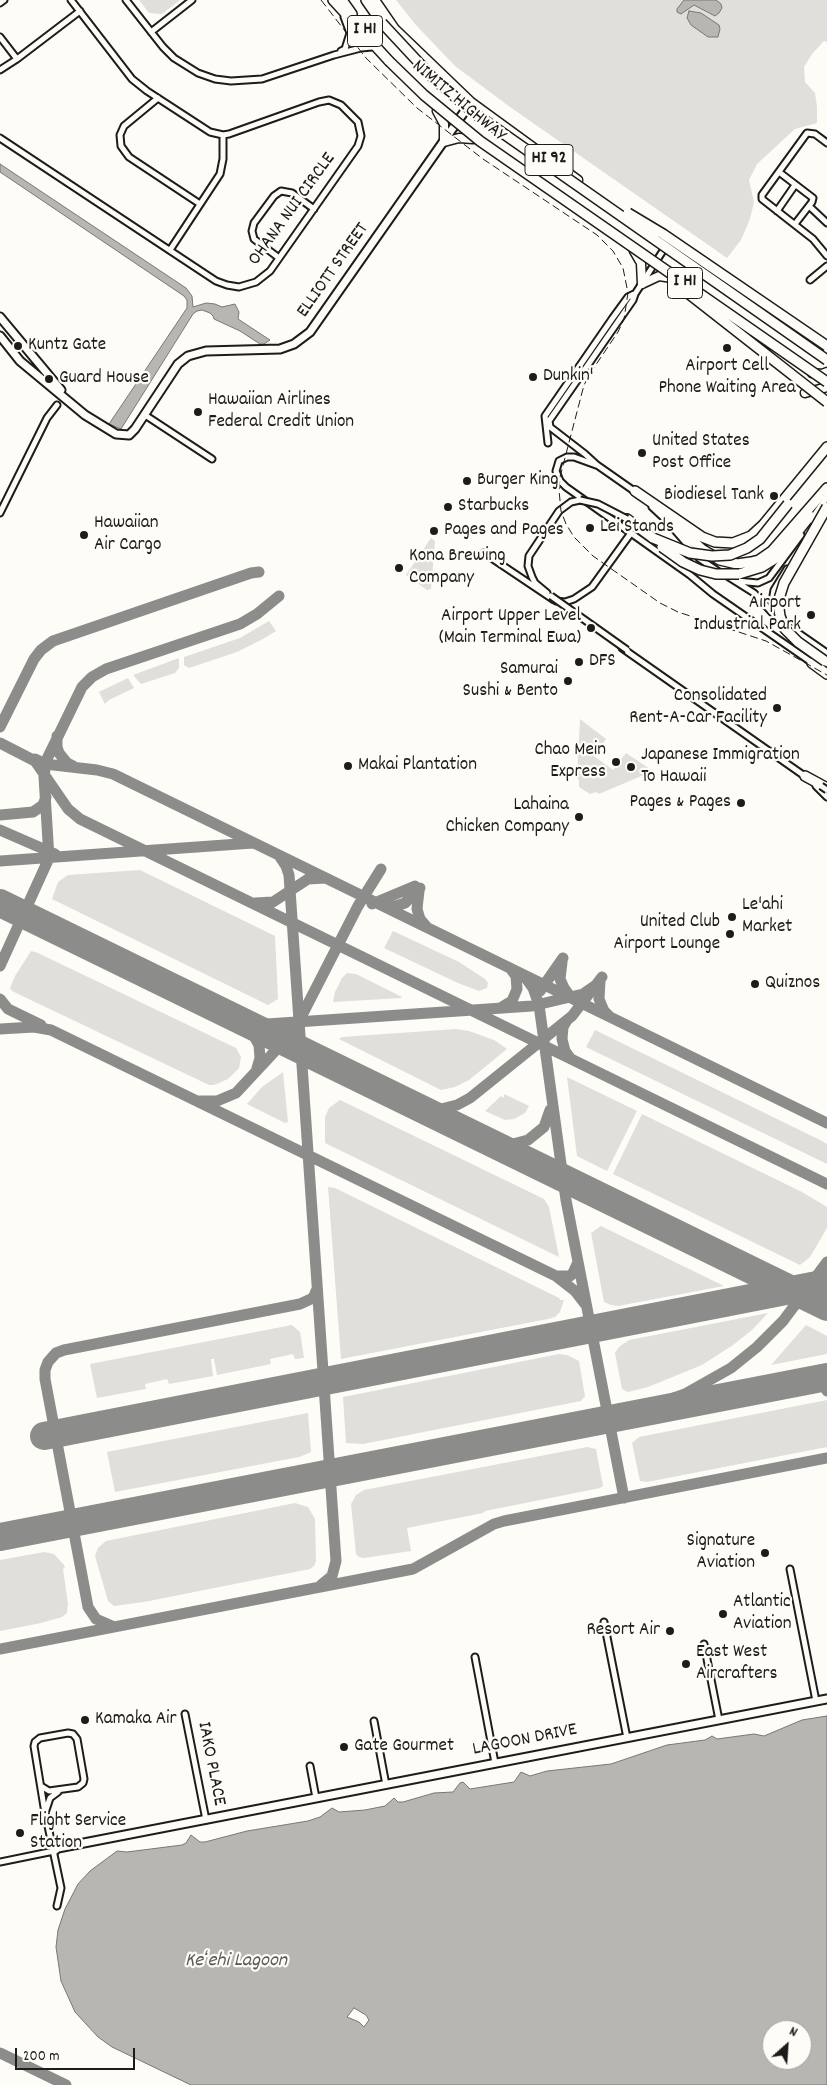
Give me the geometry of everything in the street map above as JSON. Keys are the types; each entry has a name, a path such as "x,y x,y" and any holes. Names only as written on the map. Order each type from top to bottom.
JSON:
{"highway":[{"path":"333,0 389,61"},
{"name":"I H1","path":"342,0 389,61 445,114 480,141 825,386"},
{"name":"I H1","path":"368,0 382,23 423,68 455,97 496,128 827,360"},
{"path":"570,179 662,234 827,346"},
{"path":"543,185 682,289 827,402"},
{"path":"653,538 679,550 700,555 725,555 747,548 760,539 770,528 827,447"},
{"path":"635,491 702,537 722,544 739,542 751,536 763,525 827,447"},
{"path":"635,491 711,555 729,563 759,560 772,551 827,488"},
{"path":"626,519 683,562 700,570 726,575 748,572 767,564 784,551 827,495"},
{"path":"826,659 798,642 785,629 780,616 778,602 784,583 827,509"},
{"path":"812,663 827,673"},
{"path":"805,776 826,787"}],"main road":[{"name":"NIMITZ HIGHWAY","path":"327,0 437,111 473,139 808,372 825,386"},
{"name":"NIMITZ HIGHWAY","path":"375,0 395,29 471,102 668,244 827,354"},
{"path":"437,111 444,124 444,142 459,138 473,139"},
{"path":"634,251 640,263 642,284 659,276 672,278"},
{"path":"702,298 708,316"},
{"path":"808,372 817,374 827,372"},
{"path":"805,393 825,386"},
{"path":"817,402 825,386"}],"street":[{"path":"0,3 4,0"},
{"path":"71,0 126,72 139,85 204,128 223,135 222,169 170,250"},
{"path":"126,0 174,58 187,67 215,79 231,81 262,79 334,55 372,47"},
{"path":"151,32 192,0"},
{"path":"0,70 80,11"},
{"path":"334,55 345,49 348,44 350,33 344,17"},
{"path":"0,37 17,59"},
{"path":"158,98 124,126 120,135 121,146 129,157 200,204"},
{"name":"OHANA NUI CIRCLE","path":"0,138 216,281 233,286 251,285 270,271 280,258 358,146 361,139 361,128 358,122 341,105 332,101 322,101 223,135"},
{"name":"ELLIOTT STREET","path":"66,398 91,420 119,435 126,436 132,433 176,367 188,356 206,351 280,349 294,344 307,335 471,102"},
{"path":"827,143 815,134 807,133 762,195 762,199 813,239 827,256"},
{"path":"779,172 813,198 795,224"},
{"path":"777,211 795,185"},
{"path":"280,258 254,239 252,231 254,223 279,192 290,192 314,209"},
{"path":"809,206 826,220"},
{"path":"548,443 545,416 555,406 604,335 633,300 653,264 668,244"},
{"path":"810,280 827,266"},
{"path":"0,317 66,398"},
{"path":"0,336 20,361 66,398"},
{"path":"0,513 47,418 58,405"},
{"path":"555,406 549,422 550,427 597,465 635,491 667,521 700,559 754,593 778,619 798,633 826,659"},
{"path":"145,415 212,460"},
{"path":"597,465 574,457 567,457 560,461 556,472 561,483 812,663"},
{"path":"732,579 758,583 771,576 827,495"},
{"path":"626,519 591,501 580,500 566,505 556,515 529,556 528,566 535,584 826,787"},
{"path":"778,619 772,601 774,590 827,509"},
{"path":"554,601 565,602 588,591 598,581 631,533"},
{"path":"484,553 805,776 827,797"},
{"path":"776,638 788,640 798,633"},
{"path":"790,1569 816,1704"},
{"path":"604,1622 627,1740"},
{"path":"704,1644 719,1722"},
{"path":"475,1657 496,1766"},
{"name":"LAGOON DRIVE","path":"816,1704 827,1699"},
{"name":"LAGOON DRIVE","path":"0,1862 54,1851 59,1853 316,1800 719,1722 816,1704 827,1704"},
{"name":"IAKO PLACE","path":"185,1714 206,1822"},
{"path":"374,1720 387,1787"},
{"path":"41,1786 47,1791 61,1790 78,1787 84,1781 77,1739 71,1733 40,1738 35,1742 34,1748 41,1786 61,1888 58,1906"},
{"path":"310,1766 316,1800"},
{"path":"46,1810 50,1798 61,1790"}],"shaded area":[{"path":"139,0 180,0 162,14 149,13"},
{"path":"396,0 827,0 827,42 824,41 812,54 804,67 805,82 815,93 817,123 795,129 757,164 749,180 754,202 750,219 741,240 727,258 510,107 455,66 415,24"},
{"path":"431,538 435,541 431,589 427,590 406,575"},
{"path":"269,621 276,631 261,640 237,652 189,668 184,665 184,657 240,638"},
{"path":"179,658 179,668 175,673 141,684 133,675"},
{"path":"128,678 134,688 109,700 105,704 99,692"},
{"path":"580,719 606,739 594,756 613,770 626,753 653,771 599,794 596,792 590,794 579,787 579,780 577,778"},
{"path":"140,870 275,936 278,999 268,1005 52,899 58,882 68,875"},
{"path":"393,931 459,962 485,979 488,983 487,988 479,991 458,983 384,948"},
{"path":"31,951 236,1048 241,1057 239,1068 228,1079 214,1085 209,1085 12,991 10,988 15,976"},
{"path":"347,973 356,974 402,997 333,1002 335,992 342,978"},
{"path":"456,1029 469,1031 494,1040 507,1049 469,1080 455,1087 441,1090 339,1039 342,1037"},
{"path":"595,1030 822,1141 827,1144 827,1164 586,1047"},
{"path":"283,1072 288,1122 285,1123 247,1104 262,1087"},
{"path":"567,1077 637,1111 607,1171 577,1156"},
{"path":"504,1094 529,1106 525,1113 514,1119 505,1120 485,1111 501,1096 504,1098"},
{"path":"340,1100 544,1199 549,1207 559,1257 325,1143 325,1117 329,1108"},
{"path":"642,1114 802,1192 827,1207 827,1228 810,1257 800,1265 613,1174"},
{"path":"328,1187 335,1188 560,1300 564,1300 560,1312 555,1317 548,1319 341,1359"},
{"path":"601,1226 724,1286 618,1306 604,1302 591,1233"},
{"path":"768,1313 752,1330 733,1345 702,1365 648,1387 628,1392 622,1389 615,1353 619,1347 629,1340"},
{"path":"292,1325 300,1332 304,1358 295,1359 293,1354 270,1359 271,1364 217,1375 214,1359 211,1359 213,1376 169,1384 167,1379 145,1384 146,1389 97,1398 90,1364"},
{"path":"806,1325 827,1336 827,1354 771,1365"},
{"path":"559,1354 567,1355 579,1361 585,1396 581,1401 363,1444 346,1443 343,1397"},
{"path":"827,1400 827,1447 647,1482 640,1481 632,1443 639,1437"},
{"path":"308,1413 311,1452 309,1453 299,1457 115,1492 107,1452"},
{"path":"587,1447 596,1449 603,1486 600,1488 407,1528 411,1551 364,1558 356,1554 351,1504 356,1495 364,1490"},
{"path":"295,1503 308,1507 315,1519 316,1561 310,1569 144,1602 114,1606 108,1601 95,1556 98,1548 106,1541"},
{"path":"44,1552 54,1554 64,1565 68,1604 67,1613 62,1617 41,1623 0,1631 0,1560"}],"water":[{"path":"684,0 716,0 721,4 722,8 715,16 694,5 681,14 677,12 677,9"},
{"path":"689,11 701,13 719,25 718,37 708,37 691,25 687,18"},
{"path":"0,164 186,288 192,296 193,307 206,303 222,307 235,304 239,312 238,319 270,340 260,344 240,331 214,319 210,313 202,310 197,311 193,314 121,429 109,424 187,308 187,300 184,296 0,172"},
{"name":"Keʻehi Lagoon","path":"827,1716 827,2085 191,2085 112,2047 98,2037 75,2012 61,1981 56,1947 58,1930 65,1909 78,1884 90,1871 117,1851 127,1852 182,1845 186,1843 191,1835 200,1842 205,1842 247,1831 308,1821 320,1817 332,1808 339,1812 365,1810 385,1806 394,1798 398,1802 403,1802 434,1793 453,1792 463,1782 470,1789 514,1782 521,1772 530,1776 547,1771 611,1764 667,1745 705,1740 712,1736 717,1739 754,1734 764,1736 802,1720","holes":["354,2008 366,2015 369,2020 364,2027 359,2022 347,2017"]}],"taxiway":[{"path":"0,727 34,659 41,650 53,641 251,573 259,572"},
{"path":"0,966 49,858 44,777 46,761 82,687 92,677 106,669 240,624 257,614 279,596"},
{"path":"57,736 59,753 67,763 73,766"},
{"path":"0,743 35,761 68,809 80,819 827,1184"},
{"path":"35,759 45,764 97,770 113,774 827,1123"},
{"path":"0,815 33,812 43,805 46,797"},
{"path":"0,830 55,854"},
{"path":"0,861 253,843"},
{"path":"280,857 289,875 336,1561 332,1576 321,1585"},
{"path":"200,1101 217,1101 236,1093 290,1035 296,1027 358,906 381,869"},
{"path":"255,903 273,902 308,879 325,878"},
{"path":"372,904 415,886"},
{"path":"383,906 393,907 405,903 420,888"},
{"path":"419,891 417,909 420,919 426,926"},
{"path":"540,991 563,958"},
{"path":"562,962 560,979 571,998"},
{"path":"502,1007 512,1001 517,989 516,976 510,968"},
{"path":"525,977 533,988 539,1005 566,1200 624,1498"},
{"path":"408,1102 429,1109 441,1109 457,1105 470,1098 572,1016 602,977"},
{"path":"600,981 599,999 604,1011 609,1016"},
{"path":"235,1018 252,1023 267,1024 532,1006 583,994 596,985"},
{"path":"0,999 8,1009 41,1025"},
{"path":"567,1020 563,1027 562,1039 565,1051 570,1058"},
{"path":"240,1022 253,1034 259,1045 260,1058 257,1068"},
{"path":"0,1029 34,1027 51,1030 556,1276 570,1276 578,1262"},
{"path":"487,1141 509,1145 528,1140 544,1127 550,1110"},
{"path":"620,1417 685,1394 731,1368 757,1347 783,1321 827,1262"},
{"path":"557,1277 575,1291 585,1304"},
{"path":"112,1626 96,1619 88,1607 45,1379 45,1370 48,1362 56,1353 64,1350 300,1304 313,1298 317,1289"},
{"path":"820,1378 827,1391"},
{"path":"0,1649 413,1569 494,1524 504,1521 827,1458"},
{"path":"0,2053 66,2085"}],"runway":[{"path":"0,903 827,1307"},
{"path":"44,1436 827,1283"},
{"path":"0,1537 827,1377"}],"railway":[{"path":"321,0 366,58 417,108 483,159 597,235 613,251 623,268 628,293 624,319 618,332 584,385 560,477 561,511 574,537 593,556 660,603 678,612 766,641 827,675"}],"place":[{"name":"Kuntz Gate","path":"18,346"},
{"name":"Airport Cell Phone Waiting Area","path":"727,348"},
{"name":"Dunkin'","path":"533,377"},
{"name":"Guard House","path":"49,379"},
{"name":"Hawaiian Airlines Federal Credit Union","path":"198,412"},
{"name":"United States Post Office","path":"642,453"},
{"name":"Burger King","path":"467,481"},
{"name":"Biodiesel Tank","path":"774,496"},
{"name":"Starbucks","path":"448,507"},
{"name":"Lei Stands","path":"590,528"},
{"name":"Pages and Pages","path":"434,531"},
{"name":"Hawaiian Air Cargo","path":"84,535"},
{"name":"Kona Brewing Company","path":"399,568"},
{"name":"Airport Industrial Park","path":"811,615"},
{"name":"Airport Upper Level (Main Terminal Ewa)","path":"591,628"},
{"name":"DFS","path":"579,662"},
{"name":"Samurai Sushi & Bento","path":"568,681"},
{"name":"Consolidated Rent-A-Car Facility","path":"777,708"},
{"name":"Chao Mein Express","path":"616,762"},
{"name":"Makai Plantation","path":"348,766"},
{"name":"Japanese Immigration To Hawaii","path":"631,767"},
{"name":"Pages & Pages","path":"741,803"},
{"name":"Lahaina Chicken Company","path":"579,817"},
{"name":"Le'ahi Market","path":"732,917"},
{"name":"United Club Airport Lounge","path":"730,934"},
{"name":"Quiznos","path":"755,984"},
{"name":"Signature Aviation","path":"765,1553"},
{"name":"Atlantic Aviation","path":"723,1614"},
{"name":"Resort Air","path":"670,1631"},
{"name":"East West Aircrafters","path":"686,1664"},
{"name":"Kamaka Air","path":"85,1720"},
{"name":"Gate Gourmet","path":"344,1747"},
{"name":"Flight Service Station","path":"20,1833"}]}
